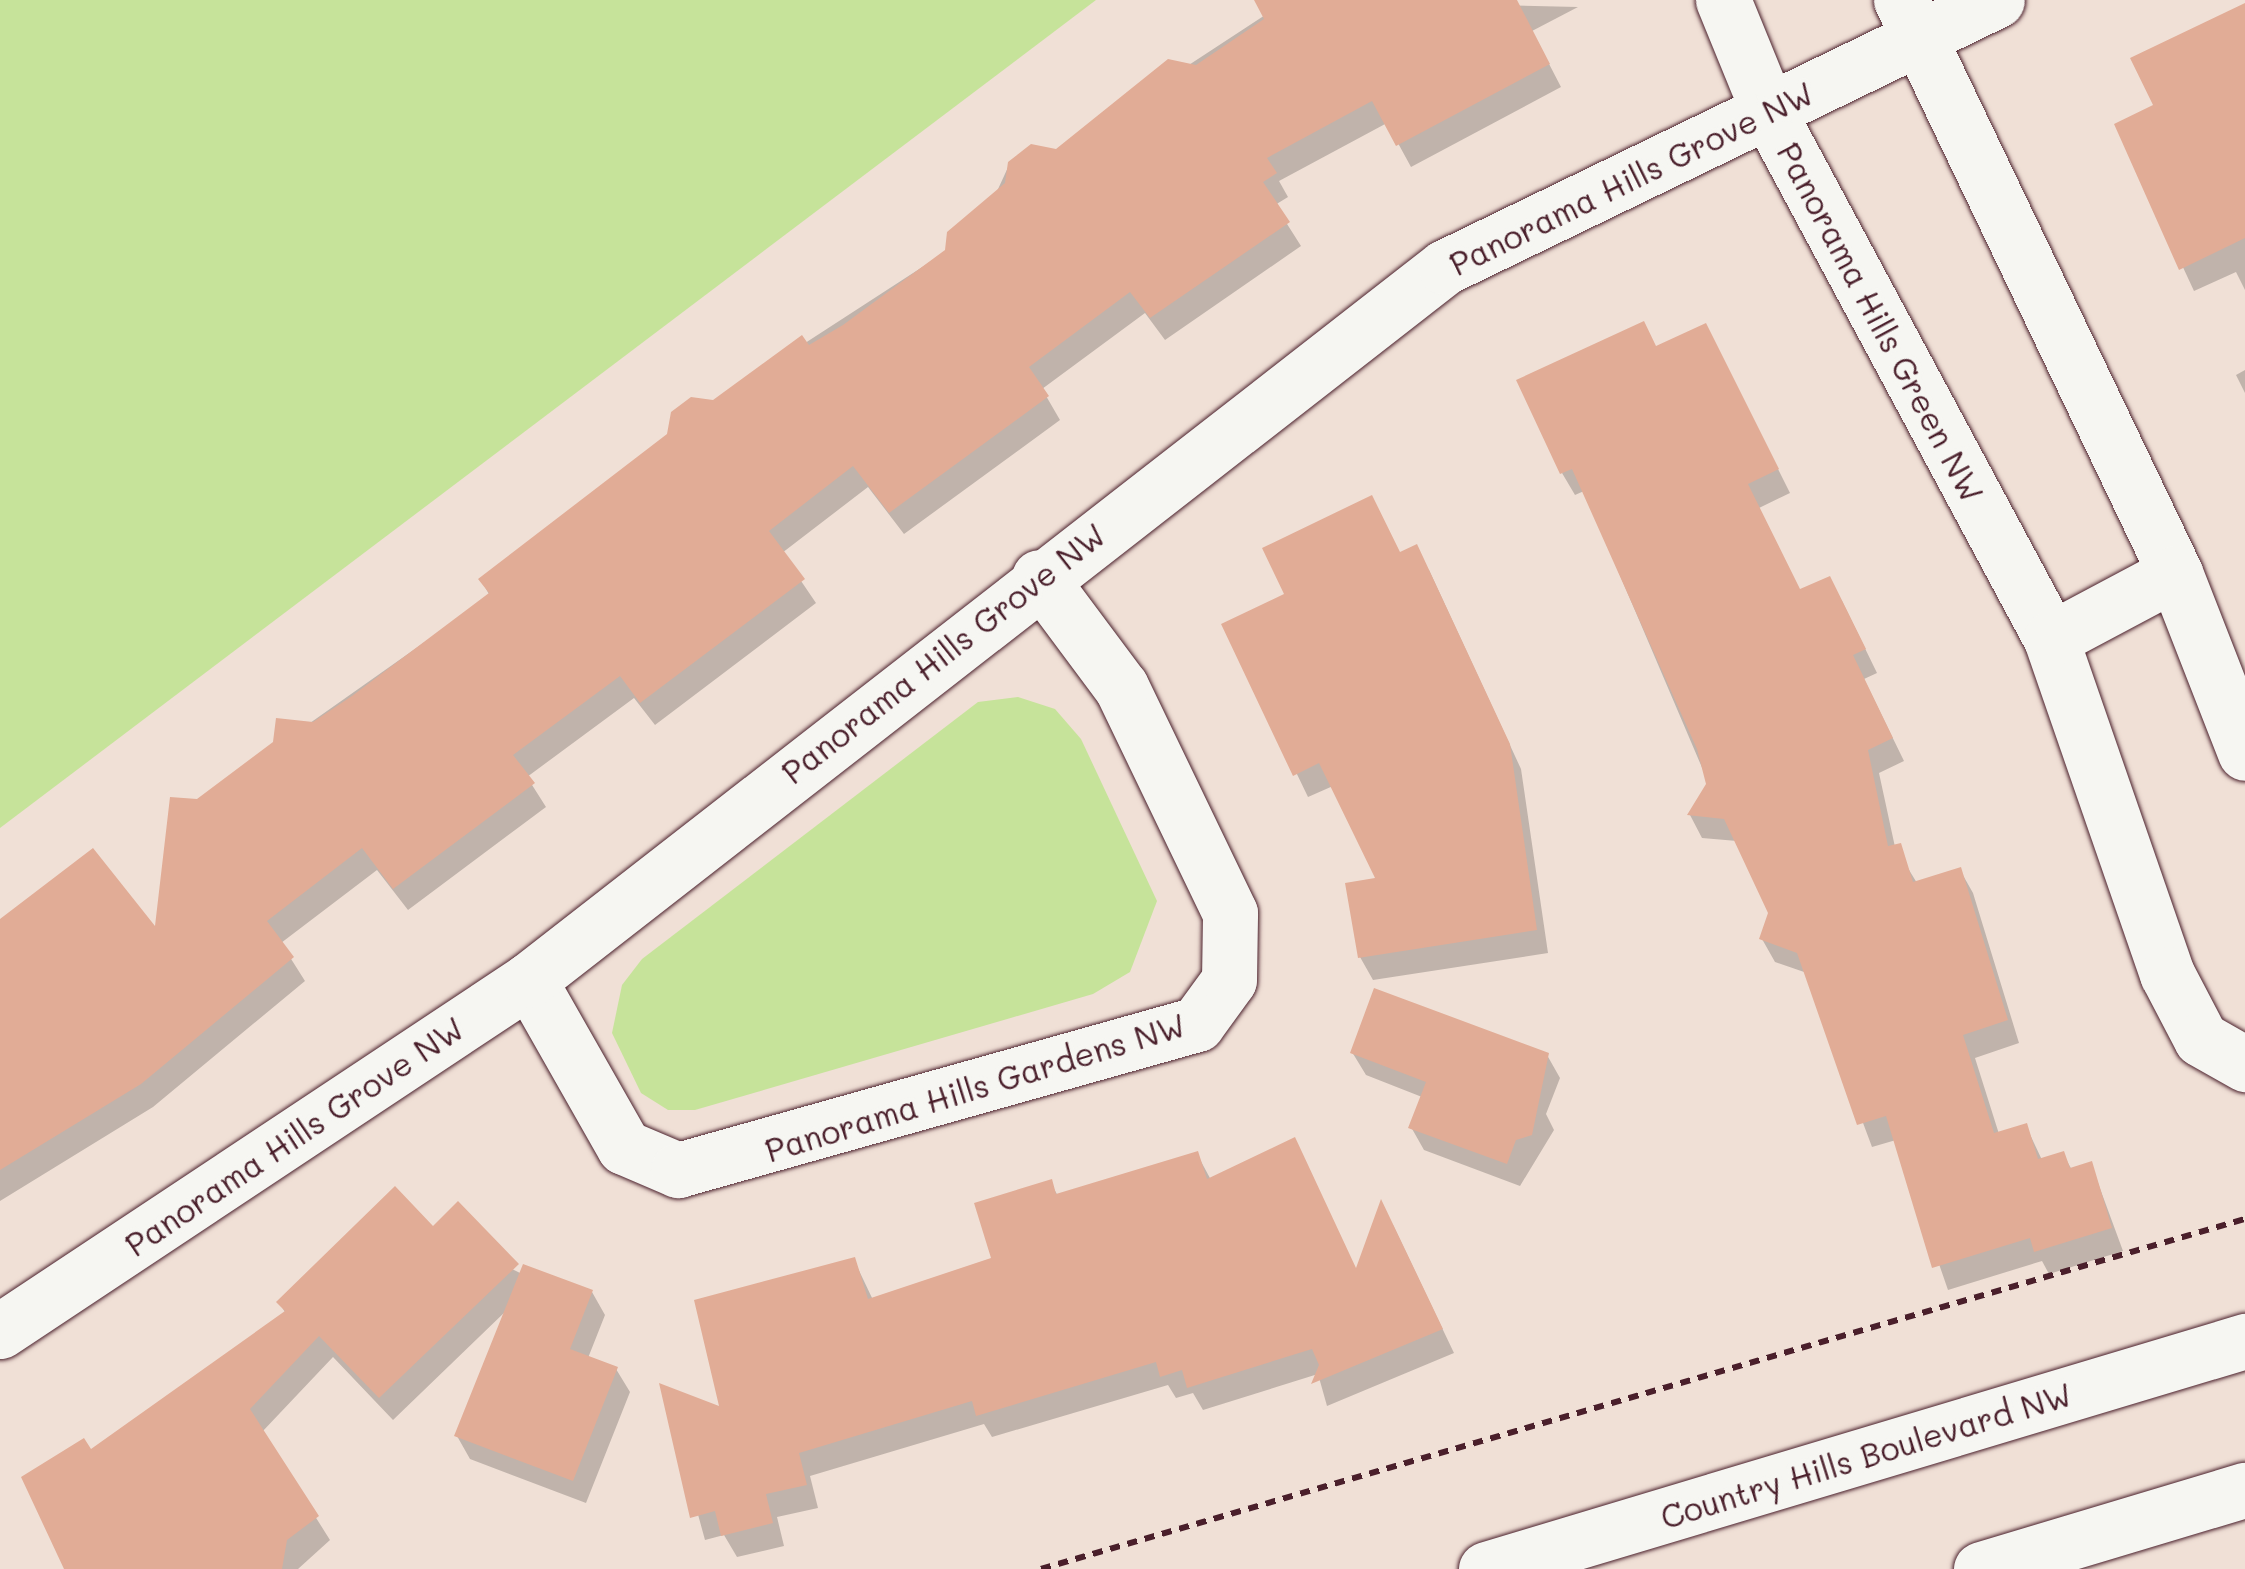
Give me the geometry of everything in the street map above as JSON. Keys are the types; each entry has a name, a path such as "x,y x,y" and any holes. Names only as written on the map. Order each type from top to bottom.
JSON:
{"street":[{"name":"Panorama Hills Green NW","path":"1723,0 1769,113 2052,639 2167,974 2202,1039 2245,1064"},
{"name":"Panorama Hills Grove NW","path":"0,1331 529,980 1038,577 1444,266 1769,113 1911,18 1997,0"},
{"path":"1911,18 2175,573 2245,752"},
{"path":"2052,639 2175,573"},
{"name":"Panorama Hills Gardens NW","path":"529,980 624,1147 678,1170 1197,1024 1229,980 1230,913 1120,687 1038,577"},
{"name":"Country Hills Boulevard NW","path":"1486,1569 2245,1341"},
{"path":"1981,1569 2245,1490"}],"path":[{"path":"1041,1569 2245,1219"}],"green space":[{"path":"0,0 1096,0 0,828"},
{"path":"1018,697 1055,709 1081,739 1157,901 1130,972 1093,994 695,1110 668,1110 641,1093 612,1033 622,985 642,959 978,702"}],"building":[{"path":"1254,0 1517,0 1550,64 1396,146 1372,101 1267,158 1277,173 1263,182 1290,222 1150,318 1130,292 1029,367 1049,396 889,513 853,466 769,531 805,579 640,703 620,676 513,755 535,783 393,889 362,848 267,921 294,957 141,1084 0,1170 0,919 93,848 155,926 170,797 197,799 273,742 276,718 313,722 352,696 489,593 478,579 667,434 671,412 691,397 713,400 802,335 809,345 843,325 945,250 947,232 1005,183 1008,162 1031,144 1056,149 1168,59 1196,65 1264,19"},
{"path":"2245,3 2245,238 2179,270 2114,124 2153,105 2130,58"},
{"path":"1644,321 1656,346 1706,323 1779,469 1748,484 1800,589 1830,576 1866,649 1853,655 1893,738 1868,750 1888,846 1901,843 1913,882 1961,867 2008,1020 1963,1035 1994,1133 2027,1123 2038,1159 2064,1151 2070,1168 2092,1161 2112,1228 2034,1252 2030,1238 1932,1268 1886,1116 1857,1125 1797,953 1759,939 1768,913 1724,819 1687,815 1706,784 1697,749 1572,469 1560,474 1516,380"},
{"path":"1372,495 1400,552 1417,544 1510,744 1537,930 1358,958 1345,883 1375,878 1319,763 1293,776 1221,624 1284,594 1262,548"},
{"path":"1374,988 1549,1053 1532,1135 1516,1140 1507,1164 1408,1128 1426,1082 1350,1053"},
{"path":"1295,1137 1356,1268 1381,1199 1443,1329 1311,1384 1319,1365 1312,1349 1187,1388 1182,1370 1160,1377 1156,1362 976,1416 972,1401 799,1453 807,1485 766,1494 773,1523 721,1536 715,1511 690,1518 659,1383 719,1406 694,1300 855,1257 868,1299 991,1258 974,1203 1052,1179 1056,1194 1198,1151 1207,1179"},
{"path":"395,1186 433,1226 458,1201 519,1264 379,1398 319,1336 250,1409 319,1516 287,1540 282,1569 64,1569 21,1477 84,1438 91,1449 285,1311 276,1302"},
{"path":"523,1264 593,1290 570,1349 618,1367 573,1481 454,1436"}]}
